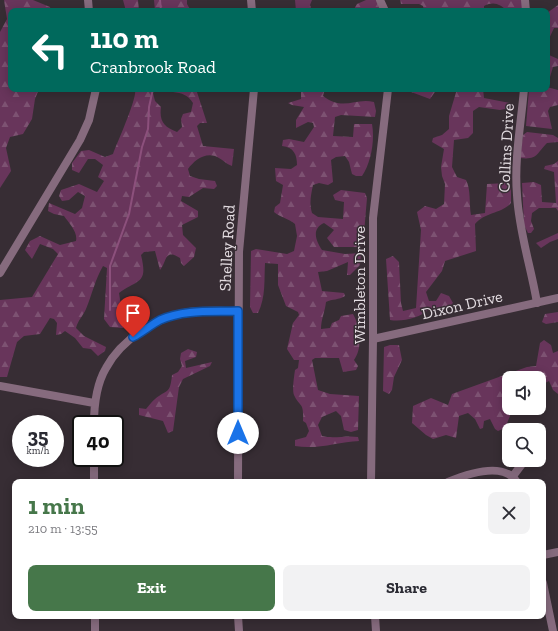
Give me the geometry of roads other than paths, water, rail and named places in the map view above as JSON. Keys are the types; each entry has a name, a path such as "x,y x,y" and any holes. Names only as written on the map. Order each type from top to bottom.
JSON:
{"street":[{"path":"0,273 80,140 89,120 95,92"},
{"name":"Shelley Road","path":"238,479 239,252 254,92"},
{"name":"Wimbleton Drive","path":"371,479 373,224 388,92"},
{"name":"Collins Drive","path":"524,92 516,160 516,195 523,240 537,303"},
{"name":"Dixon Drive","path":"373,339 558,298"},
{"path":"94,415 94,403 106,368 133,337 160,321 188,312 238,311"},
{"path":"0,386 94,403"},
{"path":"94,467 94,479"},
{"path":"456,479 463,476 491,471 505,471 515,479 521,467"},
{"path":"546,554 558,552"},
{"path":"546,597 553,631"},
{"path":"95,619 95,631"},
{"path":"238,619 239,631"},
{"path":"375,619 376,631"}],"waterway":[{"path":"160,0 161,8"},
{"path":"110,310 110,266 129,214 142,147 148,129 149,107 152,92"}]}
